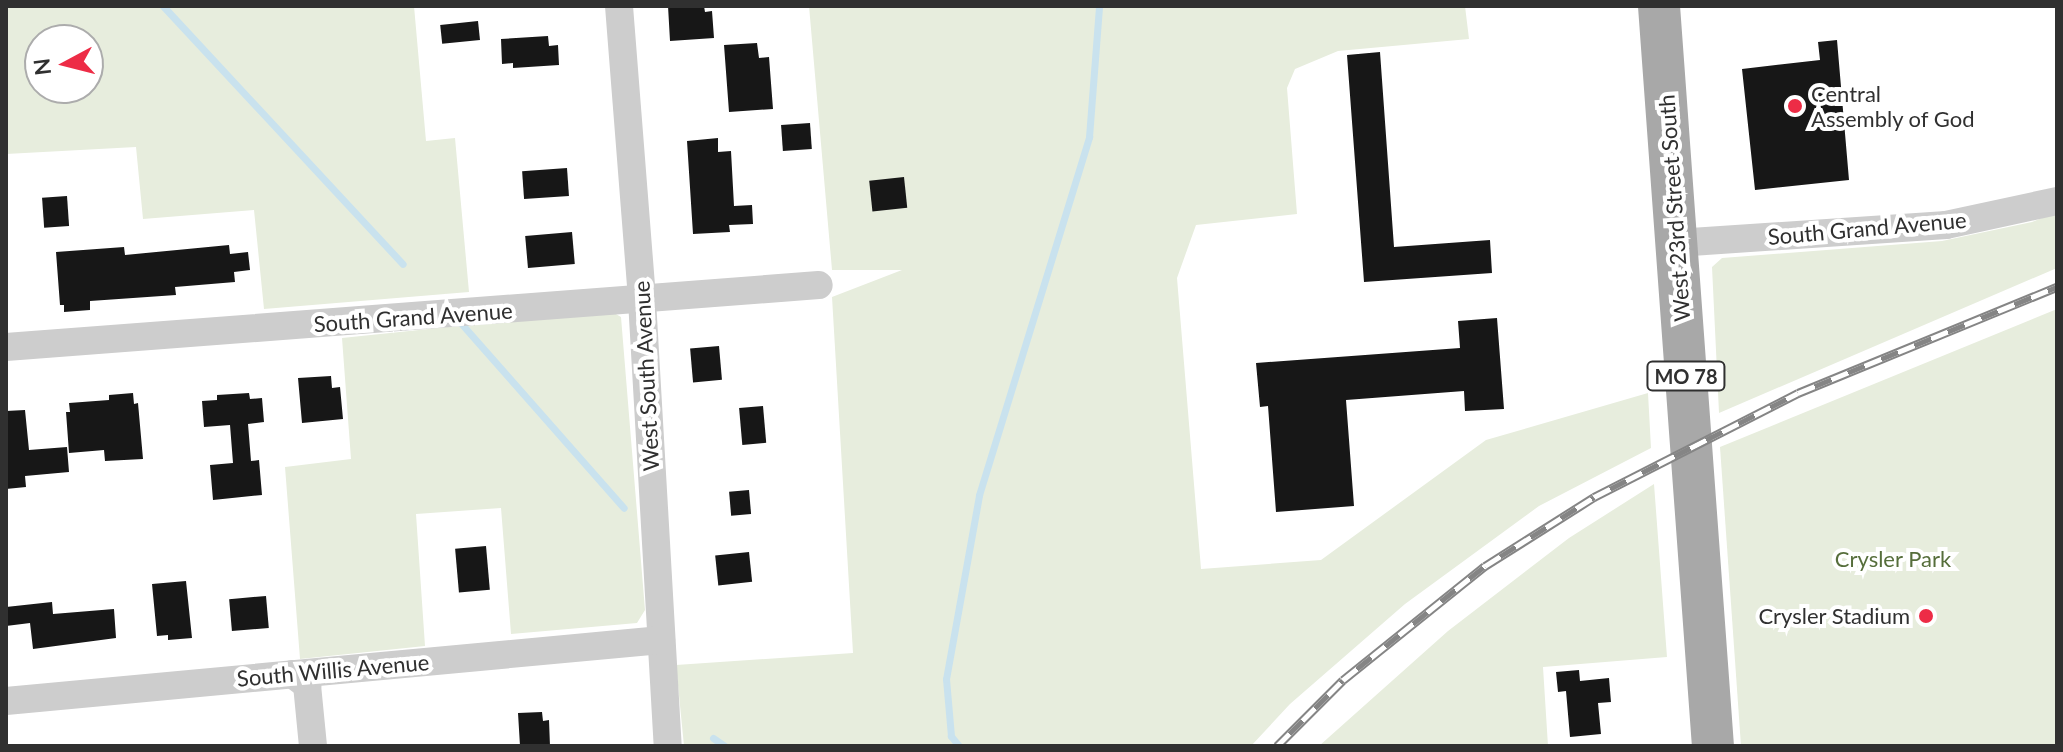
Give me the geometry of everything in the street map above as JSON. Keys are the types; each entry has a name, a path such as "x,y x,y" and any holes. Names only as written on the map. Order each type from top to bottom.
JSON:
{"main road":[{"name":"West 23rd Street South","path":"1659,6 1713,746"}],"street":[{"name":"West South Avenue","path":"619,6 642,300 668,746"},
{"name":"South Grand Avenue","path":"1676,243 1946,225 2057,201"},
{"name":"South Grand Avenue","path":"6,347 819,285"},
{"name":"South Willis Avenue","path":"6,701 661,640"},
{"path":"292,674 307,685 313,746"}],"green space":[{"path":"6,6 414,6 426,141 455,138 469,292 264,309 254,210 143,219 136,147 6,154"},
{"path":"809,6 1465,6 1469,39 1338,51 1295,69 1287,88 1297,214 1196,225 1177,278 1201,569 1321,560 1486,440 1648,393 1651,448 1539,506 1405,604 1290,704 1251,746 684,746 676,665 853,653 832,297 902,270 832,270"},
{"path":"2057,212 2057,268 1719,413 1712,267 1722,258 1942,241 2032,222"},
{"name":"Crysler Stadium","path":"2057,309 2057,746 1741,746 1720,447"},
{"path":"609,310 621,317 645,610 637,623 511,634 501,508 416,514 425,646 300,659 285,467 351,459 342,338"},
{"path":"1654,484 1667,657 1543,667 1548,746 1319,746 1448,631 1569,538"}],"building":[{"path":"668,6 704,6 705,12 712,11 714,38 670,41"},
{"path":"478,21 480,40 442,44 440,25"},
{"path":"548,36 549,46 558,45 559,65 513,68 513,63 502,64 501,39"},
{"name":"Central Assembly of God","path":"1837,40 1849,180 1755,190 1742,69 1820,60 1818,42"},
{"path":"757,43 759,58 769,57 773,109 729,112 724,45"},
{"path":"1380,52 1394,247 1490,240 1492,273 1364,282 1347,55"},
{"path":"810,123 812,149 783,151 781,125"},
{"path":"718,138 718,152 731,151 734,206 752,205 753,224 729,225 730,232 693,234 687,141"},
{"path":"567,168 569,196 524,199 522,171"},
{"path":"904,177 907,208 872,211 869,181"},
{"path":"67,196 69,226 44,228 42,198"},
{"path":"572,232 575,264 528,268 525,236"},
{"path":"229,245 230,254 248,252 250,270 234,272 235,282 175,287 176,295 90,301 90,310 64,312 64,305 60,305 56,252 124,247 125,255"},
{"path":"1497,318 1504,409 1465,411 1464,391 1346,400 1354,506 1276,512 1268,406 1260,407 1256,363 1460,348 1458,321"},
{"path":"719,346 722,380 693,382 690,349"},
{"path":"331,376 332,388 340,387 343,419 302,423 298,378"},
{"path":"133,393 134,404 138,403 143,459 105,461 104,450 69,453 66,412 70,412 69,403 109,400 109,395"},
{"path":"249,393 250,399 262,398 264,422 248,424 251,461 259,460 262,495 213,500 210,465 233,463 230,425 204,427 202,401 217,400 217,395"},
{"path":"763,406 766,443 742,445 739,408"},
{"path":"25,410 29,450 67,447 69,472 25,476 26,487 6,489 6,411"},
{"path":"749,490 751,514 731,516 729,492"},
{"path":"486,546 490,590 459,593 455,549"},
{"path":"749,552 752,582 718,585 715,556"},
{"path":"186,581 192,638 168,640 168,635 157,636 152,584"},
{"path":"266,596 269,628 232,631 229,599"},
{"path":"52,602 53,614 114,609 116,638 33,649 30,623 6,626 6,607"},
{"path":"1579,670 1580,681 1609,678 1611,702 1598,703 1601,734 1570,737 1566,691 1558,692 1556,672"},
{"path":"542,712 543,721 549,720 550,746 520,746 518,713"}],"waterway":[{"path":"163,6 403,264"},
{"path":"959,746 951,736 946,679 979,495 1089,137 1099,6"},
{"path":"459,321 624,508"},
{"path":"713,738 725,746"}],"railway":[{"path":"1277,746 1343,680 1485,566 1594,497 1798,393 2057,287"}],"place":[{"name":"Central Assembly of God","path":"1795,106"},
{"name":"Crysler Stadium","path":"1926,616"}],"park label":[{"name":"Crysler Park","path":"1893,559"}]}
